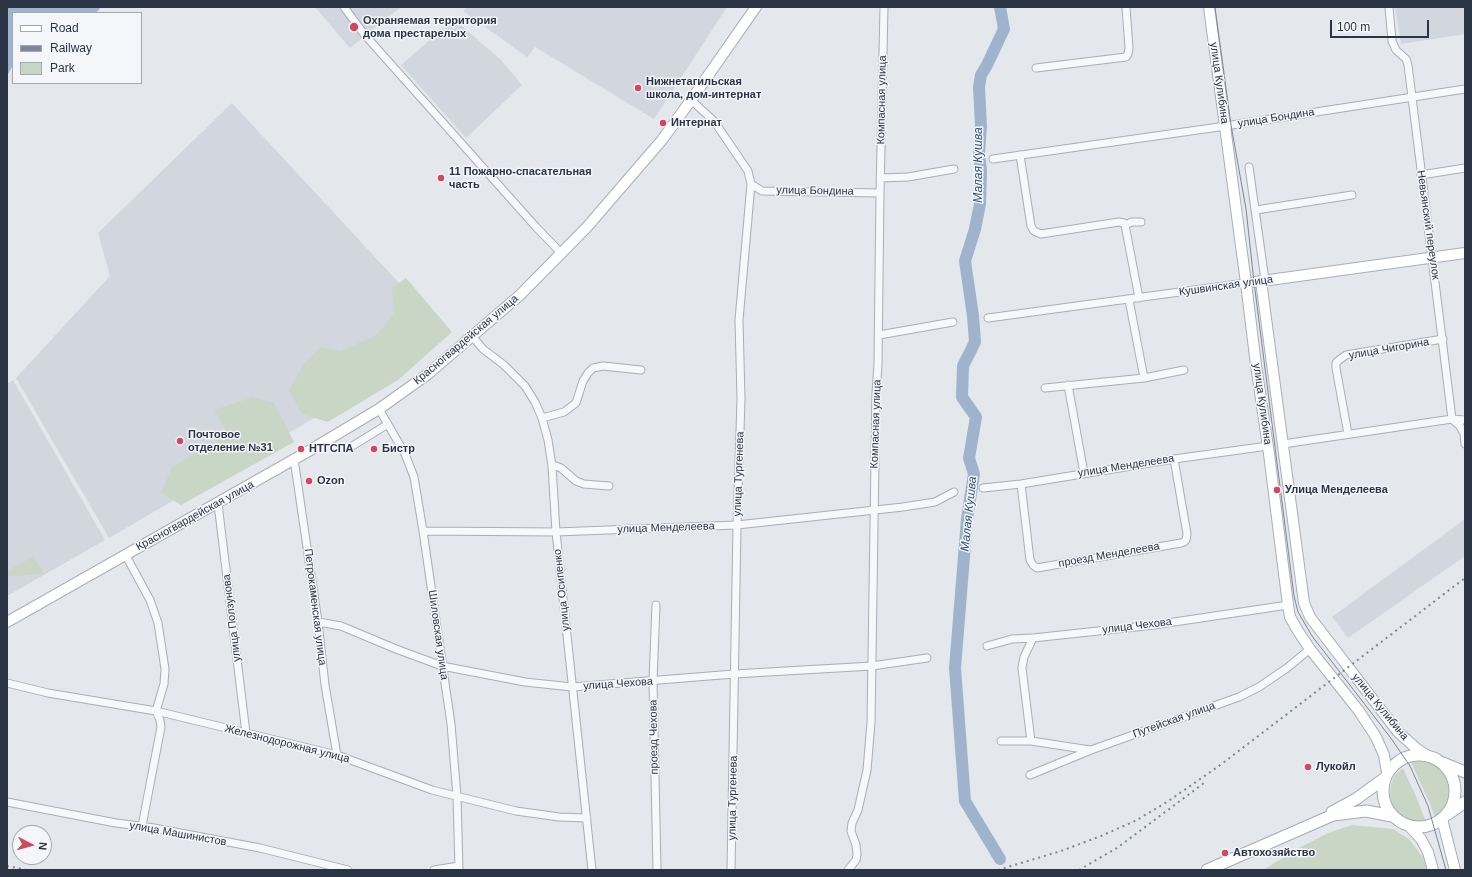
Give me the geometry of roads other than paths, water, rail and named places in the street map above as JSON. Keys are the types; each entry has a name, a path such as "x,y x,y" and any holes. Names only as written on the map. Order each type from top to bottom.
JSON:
{"main road":[{"name":"Красногвардейская улица","path":"7,622 125,554 218,504 379,409 428,374 520,295 587,227 662,140 756,7"},
{"name":"улица Кулибина","path":"1209,7 1290,617 1310,649 1358,711 1376,737 1384,755 1386,775"},
{"name":"Кушвинская улица","path":"1246,283 1465,253"},
{"name":"улица Кулибина","path":"1263,281 1304,603 1310,617 1398,732 1416,749 1428,756"},
{"path":"1315,822 1356,799 1386,775 1394,765 1404,758 1415,755 1428,756 1465,772"},
{"path":"1439,761 1449,771 1454,786 1454,798 1451,807 1444,817 1455,870"},
{"path":"1386,775 1382,790 1387,809 1392,816 1399,822 1410,827 1421,839 1428,852 1433,870"},
{"path":"1410,827 1425,827 1434,824 1465,802"},
{"path":"1207,870 1333,815 1355,811 1376,812 1392,816"}],"street":[{"path":"344,7 364,34 536,227 562,254"},
{"name":"Компасная улица","path":"848,870 856,860 857,854 851,831 852,823 858,810 867,770 871,724 884,7"},
{"path":"1036,68 1126,57 1129,48 1126,7"},
{"name":"Невьянский переулок","path":"1389,7 1392,41 1396,50 1407,62 1452,419"},
{"name":"улица Бондина","path":"993,159 1225,126 1465,89"},
{"name":"улица Тургенева","path":"691,100 714,121 748,171 751,184 739,320 741,399 734,674 733,842 731,870"},
{"path":"1020,155 1031,226 1034,231 1038,234 1046,234 1119,222 1124,223 1139,298"},
{"path":"1249,166 1256,210 1263,281"},
{"path":"1421,175 1465,168"},
{"path":"880,178 908,177 954,169"},
{"name":"улица Бондина","path":"751,184 762,190 880,193"},
{"path":"1256,210 1352,195"},
{"path":"1125,225 1132,222 1141,222"},
{"name":"Кушвинская улица","path":"988,318 1246,283"},
{"path":"1129,300 1144,378"},
{"path":"878,335 953,322"},
{"name":"улица Осипенко","path":"472,336 525,386 542,418 552,466 556,532 592,870"},
{"name":"улица Чигорина","path":"1348,434 1336,368 1339,360 1346,355 1443,339"},
{"path":"542,418 564,412 576,402 583,381 593,368 603,366 642,370"},
{"path":"1045,388 1144,378 1184,370"},
{"path":"1068,386 1084,473"},
{"name":"Шиловская улица","path":"379,409 405,454 414,477 451,724 457,796 459,868"},
{"path":"1283,444 1452,419 1465,420"},
{"path":"1452,419 1460,426 1464,434 1465,444"},
{"path":"354,444 388,424"},
{"name":"улица Менделеева","path":"983,488 1020,484 1174,459 1268,446"},
{"name":"Петрокаменская улица","path":"294,459 318,622 324,686 337,755"},
{"name":"проезд Менделеева","path":"1020,484 1030,560 1034,567 1045,566 1184,542 1187,534 1174,459"},
{"path":"552,466 561,468 576,481 584,484 609,486"},
{"name":"улица Менделеева","path":"423,531 556,532 737,525 935,502 954,492"},
{"name":"улица Ползунова","path":"218,504 246,733"},
{"path":"125,554 150,600 158,623 165,669 164,684 156,711 160,720 160,727 142,826"},
{"name":"проезд Чехова","path":"656,605 653,681 657,870"},
{"name":"улица Чехова","path":"987,646 1012,639 1154,625 1288,605"},
{"name":"улица Чехова","path":"318,622 341,626 442,666 524,682 572,687 734,674 872,666 927,658"},
{"path":"1031,741 1022,668 1024,657 1033,638"},
{"name":"Путейская улица","path":"1030,775 1091,750 1239,697 1258,687 1287,668 1310,649"},
{"name":"Железнодорожная улица","path":"7,684 48,694 156,711 337,755 432,790 516,811 537,815 587,818"},
{"path":"1001,741 1031,741 1091,750"},
{"name":"улица Машинистов","path":"7,802 269,850 348,870"},
{"path":"434,870 459,868"}],"water":[{"path":"7,7 101,7 97,12 12,12 12,67 7,76"}],"waterway":[{"name":"Малая Кушва","path":"1000,7 1004,29 981,75 979,87 981,126 979,153 981,171 980,204 975,229 965,261 973,316 975,342 963,366 962,397 976,417 969,458 974,474 967,519 955,668 965,801 1000,859"}],"tram line":[{"path":"1215,7 1231,125 1246,209 1294,596 1298,612 1312,636 1390,737 1410,766 1428,806 1446,870"}],"railway":[{"path":"998,870 1061,851 1101,836 1135,821 1167,802 1219,766 1465,578"},
{"path":"1079,870 1117,848 1204,783"},
{"path":"7,866 27,870"}],"place":[{"name":"Охраняемая территория дома престарелых","path":"354,27"},
{"name":"Нижнетагильская школа, дом-интернат","path":"638,88"},
{"name":"Интернат","path":"663,123"},
{"name":"11 Пожарно-спасательная часть","path":"441,178"},
{"name":"Почтовое отделение №31","path":"180,441"},
{"name":"НТГСПА","path":"301,449"},
{"name":"Бистр","path":"374,449"},
{"name":"Ozon","path":"309,481"},
{"name":"Улица Менделеева","path":"1277,490"},
{"name":"Лукойл","path":"1308,767"},
{"name":"Автохозяйство","path":"1225,853"}]}
